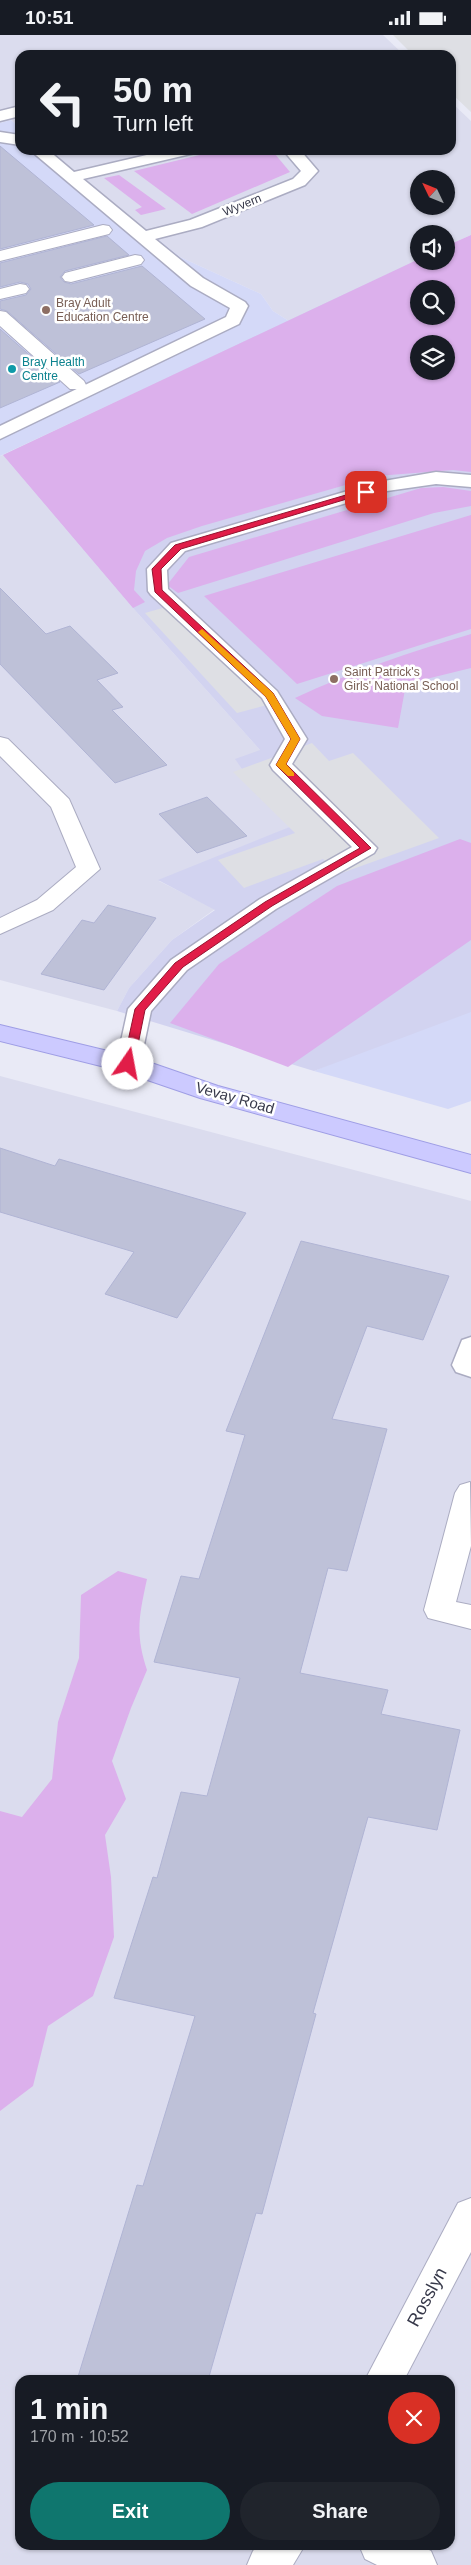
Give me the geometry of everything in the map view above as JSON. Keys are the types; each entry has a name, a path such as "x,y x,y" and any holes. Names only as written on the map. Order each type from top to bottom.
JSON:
{"main road":[{"name":"Vevay Road","path":"0,1033 128,1064 209,1092 471,1163"}],"street":[{"path":"0,256 103,230"},
{"path":"71,277 134,260"},
{"path":"0,294 20,289"},
{"path":"0,316 76,385"},
{"path":"0,744 61,804 88,869 46,905 0,927"},
{"path":"470,1493 439,1610 471,1617"},
{"name":"Rosslyn","path":"387,2375 471,2215"},
{"path":"267,2565 280,2550"},
{"path":"388,2550 417,2565"}],"lane":[{"path":"0,116 15,112"},
{"path":"0,137 15,139"},
{"path":"0,433 233,320 239,306 198,282 44,155"},
{"path":"71,177 167,155"},
{"name":"Wyvern","path":"142,237 196,224 298,182 310,171 296,155"},
{"path":"108,365 125,373"},
{"path":"128,1064 140,1009 179,965 268,904 366,848 281,765 296,739 270,695 158,591 156,569 178,547 385,486 436,478 471,481"},
{"path":"471,1347 465,1365 471,1367"}],"shaded area":[{"path":"0,35 383,35 399,50 15,50 15,124 11,120 0,123"},
{"path":"393,35 471,35 471,112 456,98 456,50 408,50"},
{"path":"456,107 471,121 471,235 455,242 455,225 410,225 410,263 289,321 273,311 261,294 180,257 53,155 456,155"},
{"path":"11,120 15,124 15,155 53,155 180,257 261,294 273,311 289,321 0,456 0,123"},
{"path":"200,155 276,155 290,172 192,214 134,171"},
{"path":"119,175 166,209 141,215 135,210 142,207 104,178"},
{"name":"Saint Patrick's Girls' National School","path":"471,235 471,1012 314,1071 117,1011 129,988 172,940 215,910 158,880 292,826 247,776 235,759 260,750 133,608 3,455 410,263 410,270 455,270 455,252"},
{"path":"471,235 471,472 453,470 377,476 202,526 167,538 145,551 136,571 134,590 145,602 133,608 3,455 410,263 410,270 455,270 455,242"},
{"path":"3,455 133,608 261,751 236,760 293,826 159,881 215,909 172,940 129,988 117,1011 0,980 0,456"},
{"path":"443,487 471,491 471,506 434,513 178,593 167,585 189,557 421,488"},
{"path":"471,515 471,629 297,684 204,596"},
{"path":"173,605 267,705 237,713 145,613"},
{"path":"471,634 471,668 406,684 398,728 322,716 295,698 338,679 382,663"},
{"path":"312,743 329,761 353,753 439,838 339,874 323,859 244,888 218,860 295,833 233,772"},
{"path":"460,839 471,843 471,940 288,1067 170,1023 219,964 337,886"},
{"path":"471,1004 471,1101 448,1109 314,1071"},
{"path":"0,1076 471,1201 471,2565 0,2565"},
{"path":"118,1571 147,1579 142,1604 140,1635 147,1670 112,1761 126,1799 105,1835 111,1877 114,1937 93,1996 48,2026 33,2086 0,2111 0,1811 22,1817 52,1779 58,1722 79,1658 81,1595"}],"building":[{"path":"0,146 94,225 0,249"},
{"path":"107,236 129,255 65,271 60,277 64,282 71,284 142,266 205,319 79,374 7,311 0,309 0,301 26,295 31,289 28,284 20,282 0,287 0,263"},
{"path":"0,329 60,382 0,408"},
{"path":"0,588 46,634 70,626 118,673 97,680 123,707 112,710 167,765 115,783 0,664"},
{"path":"207,797 247,836 197,853 159,814"},
{"path":"108,905 156,918 104,990 41,974 82,920 94,923"},
{"path":"0,1148 55,1166 59,1159 246,1213 177,1318 105,1294 134,1252 0,1212"},
{"path":"301,1241 449,1276 423,1340 367,1326 332,1419 387,1429 347,1571 328,1568 300,1673 388,1690 381,1714 460,1730 437,1830 368,1817 313,2013 316,2014 262,2214 256,2213 209,2375 79,2375 137,2185 143,2186 195,2016 114,1998 153,1877 157,1878 181,1792 207,1796 240,1678 154,1662 181,1576 199,1579 245,1435 226,1431"}],"slow traffic":[{"path":"202,632 270,695 296,739 281,765 291,775"}],"place":[{"name":"Bray Adult Education Centre","path":"46,310"},
{"name":"Bray Health Centre","path":"12,369"},
{"name":"Saint Patrick's Girls' National School","path":"334,679"}],"route":[{"path":"128,1064 140,1009 179,965 268,904 366,848 281,765 296,739 270,695 158,591 156,569 178,547 366,492"}]}
